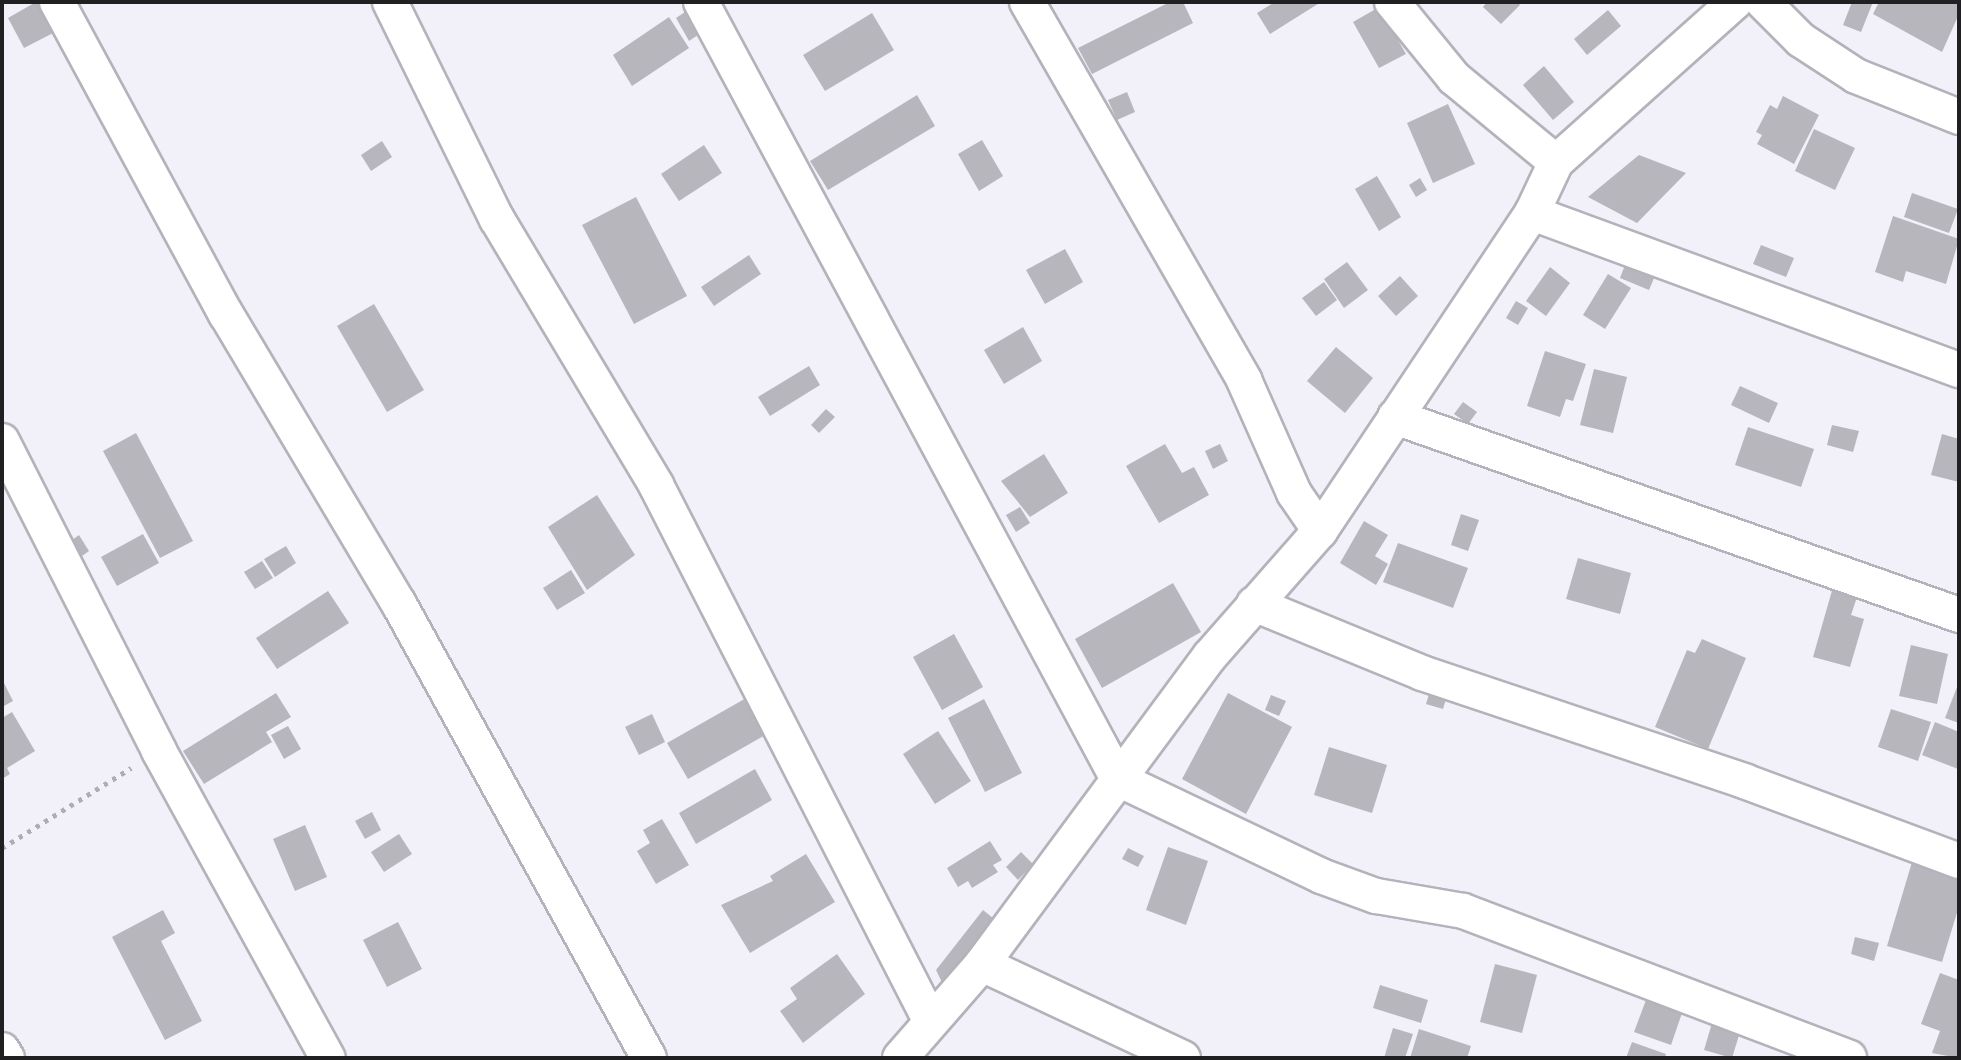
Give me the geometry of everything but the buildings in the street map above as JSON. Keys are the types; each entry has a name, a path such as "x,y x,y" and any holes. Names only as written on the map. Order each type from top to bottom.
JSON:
{"street":[{"path":"57,2 226,314 399,604 649,1058"},
{"path":"390,2 497,219 656,485 931,1022"},
{"path":"701,2 1118,779 1321,876 1376,896 1463,911 1849,1058"},
{"path":"1027,2 1244,380 1294,493 1320,531"},
{"path":"1392,2 1454,78 1556,162"},
{"path":"900,1058 982,964 1118,779 1254,604 1320,531 1532,213 1556,162 1735,2"},
{"path":"1763,2 1801,40 1856,76 1959,117"},
{"path":"1532,213 1959,370"},
{"path":"1395,417 1959,615"},
{"path":"2,441 159,751 328,1058"},
{"path":"1254,604 1422,673 1744,781 1959,861"},
{"path":"982,964 1183,1058"},
{"path":"2,1050 7,1058"}],"path":[{"path":"2,848 159,751"}]}
